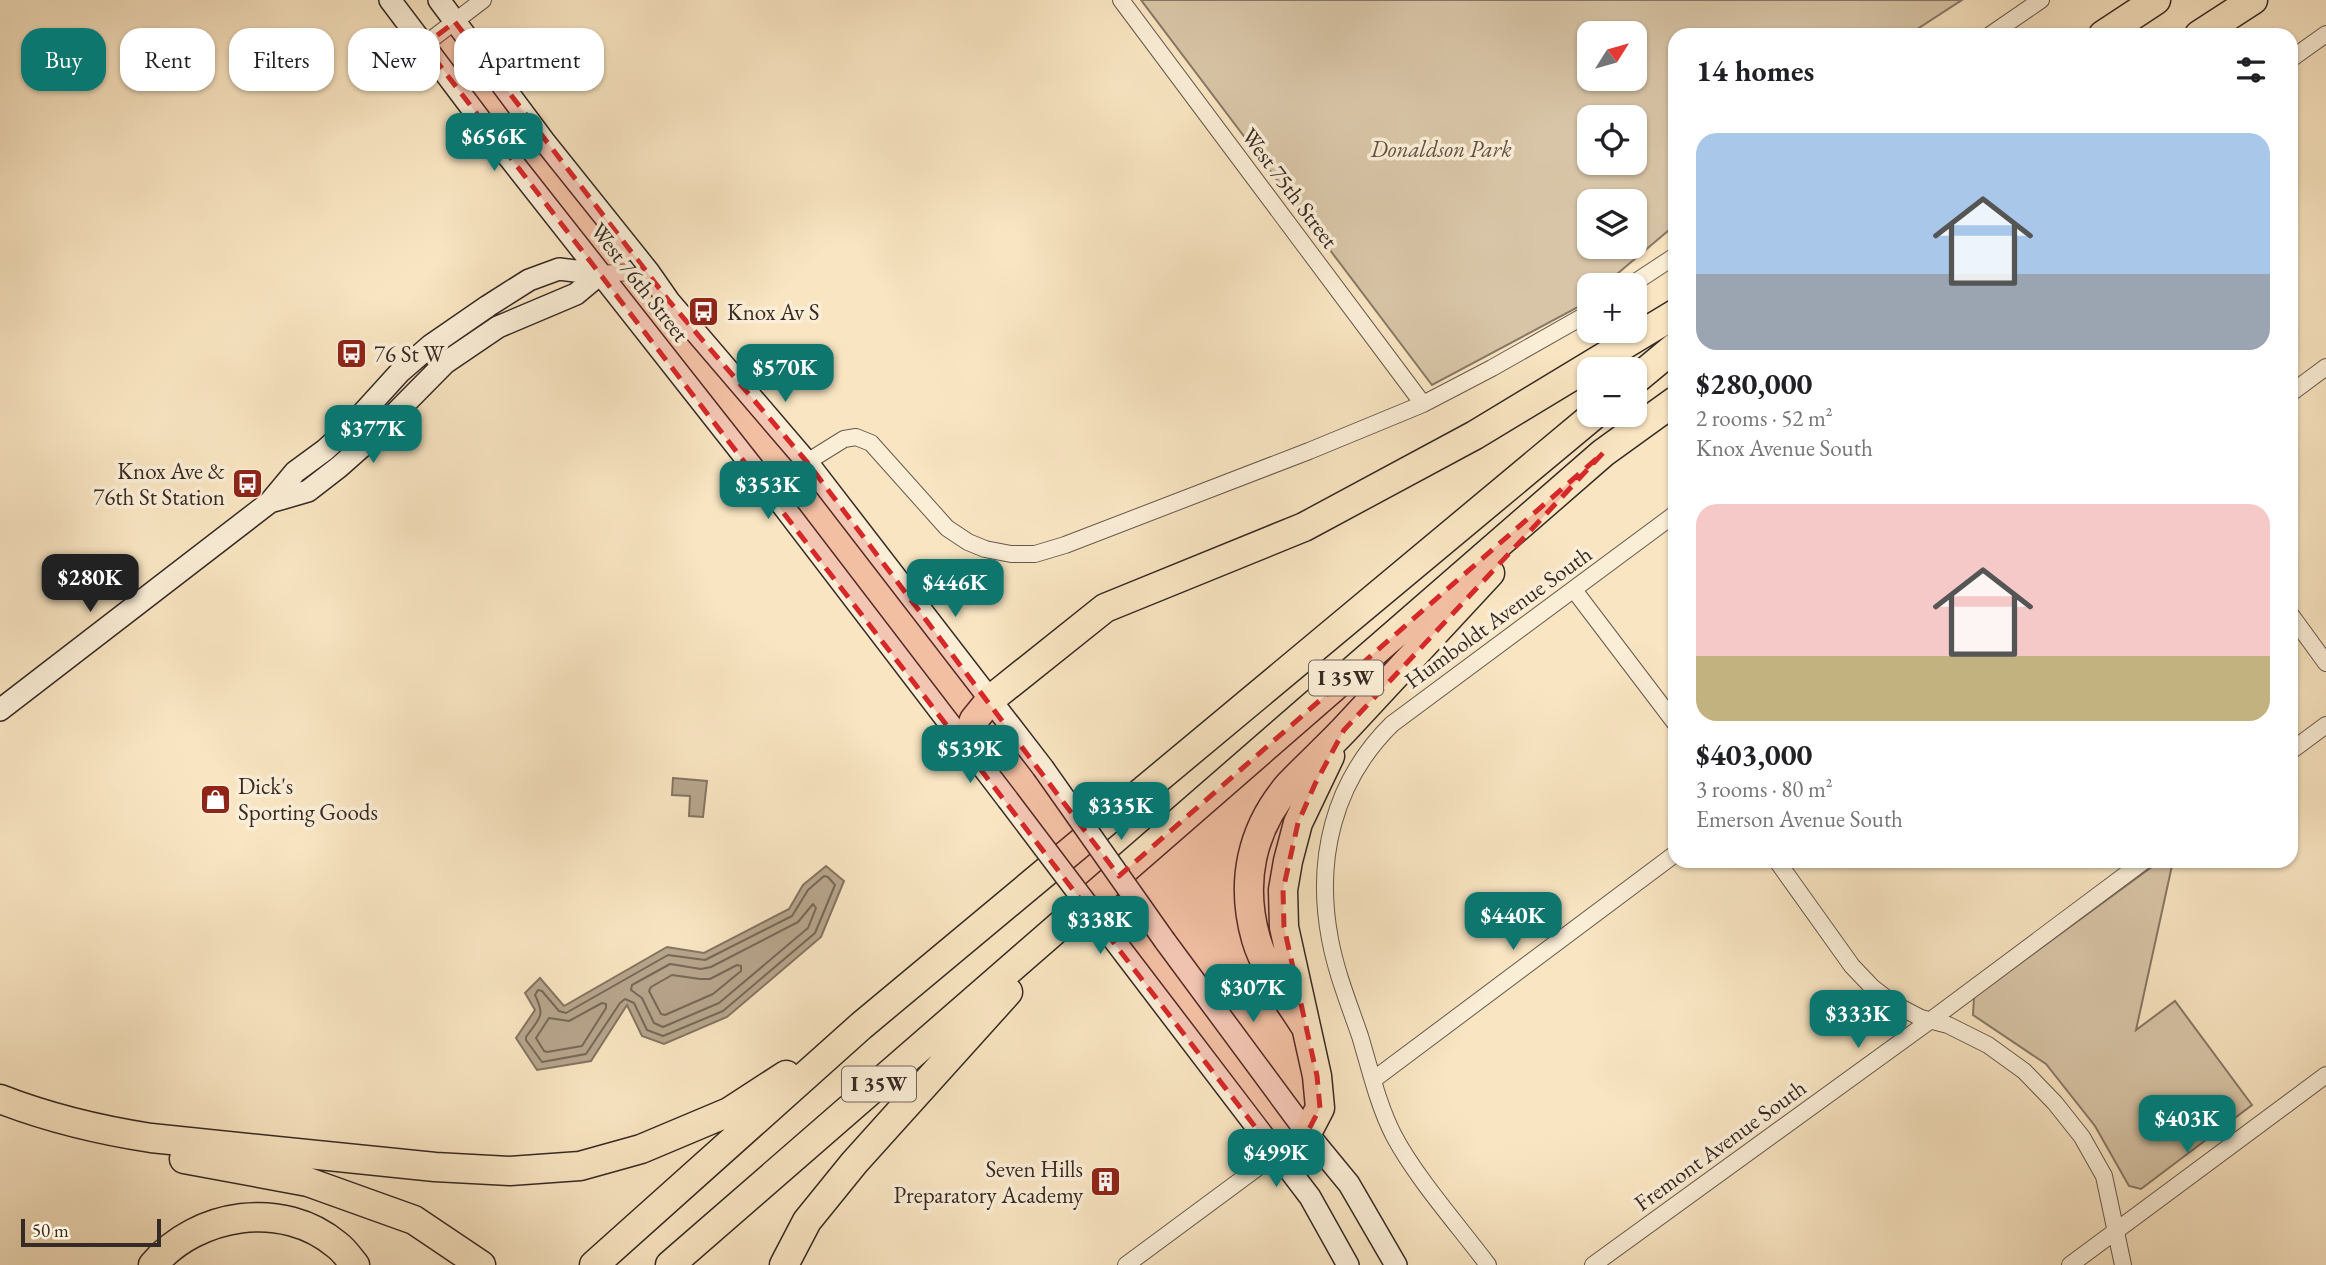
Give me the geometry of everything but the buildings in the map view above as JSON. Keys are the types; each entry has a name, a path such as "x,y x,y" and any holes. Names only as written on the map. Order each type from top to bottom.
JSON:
{"highway":[{"path":"2113,28 2155,0"},
{"path":"2210,28 2253,0"},
{"path":"965,745 974,720 991,699 1105,608 1304,527 1475,435 1668,317"},
{"path":"1647,370 1668,353"},
{"name":"I 35W","path":"670,1265 1603,453 1668,406"},
{"name":"I 35W","path":"594,1265 861,1026 1580,427"},
{"path":"1305,1026 1271,972 1256,940 1249,903 1249,876 1255,842 1268,814 1289,786 1603,453"},
{"path":"1307,1133 1320,1108 1317,1076 1284,926 1283,890 1298,823 1344,730"},
{"path":"784,1265 807,1220 854,1163 1088,903"},
{"path":"0,1099 105,1131 435,1167 510,1171 580,1166 641,1149 729,1112 861,1026"},
{"path":"105,1131 122,1150 308,1182 414,1220 481,1265"},
{"path":"153,1265 163,1253 188,1235 220,1222 250,1216 282,1219 316,1231 338,1245 355,1265"}],"street":[{"name":"West 76th Street","path":"390,0 411,28"},
{"name":"West 76th Street","path":"439,0 544,141 669,301 807,462 991,699 1165,941 1307,1133 1349,1184 1396,1265"},
{"path":"440,33 483,0"},
{"name":"West 75th Street","path":"1121,0 1423,404"},
{"path":"2000,28 2041,0"},
{"path":"2298,54 2326,34"},
{"name":"West 76th Street","path":"440,66 770,489 1310,1197 1348,1265"},
{"path":"1647,274 1668,261"},
{"path":"0,710 270,502 295,472 350,427 400,372 430,346 488,306 529,280 559,269 600,274 648,271"},
{"path":"270,502 308,491 339,467 445,363 498,327 576,294 600,274"},
{"path":"807,462 844,439 856,437 871,443 947,528 985,549 1011,554 1035,554 1065,545 1296,456 1423,404 1577,320"},
{"path":"2298,388 2326,367"},
{"name":"Humboldt Avenue South","path":"1488,1265 1402,1148 1386,1118 1330,941 1325,901 1325,852 1334,815 1365,756 1392,724 1668,519"},
{"path":"1574,590 1668,714"},
{"path":"2298,625 2326,663"},
{"path":"2298,746 2326,725"},
{"path":"1373,1080 1668,858"},
{"path":"1782,868 1852,966 1872,987 1894,1004 1921,1018 1948,1024 1988,1045 2024,1071 2055,1102 2082,1137 2104,1176 2123,1265"},
{"name":"Fremont Avenue South","path":"1593,1265 1931,1020 2135,868"},
{"path":"2070,1265 2326,1074"},
{"path":"1126,1265 1307,1133"}],"highlighted area":[{"path":"455,22 669,301 807,462 1119,876 1603,453 1344,730 1298,823 1283,890 1284,927 1317,1076 1320,1108 1307,1133 1276,1154 424,45"}],"green space":[{"name":"Donaldson Park","path":"1141,0 1962,0 1919,28 1668,28 1668,231 1647,249 1647,189 1577,189 1577,259 1635,259 1618,273 1577,273 1577,308 1432,385"},
{"path":"2150,868 2171,868 2136,1030 2175,1001 2252,1105 2141,1189 2129,1186 2095,1126 2046,1064 1973,1015 1974,997"}],"water":[{"path":"673,778 707,781 703,817 689,816 690,796 672,795"},
{"path":"826,866 844,881 821,937 727,1017 664,1044 642,1036 627,1005 591,1061 537,1070 516,1038 535,1010 525,993 540,978 564,1006 667,947 704,953 789,909 803,885"}],"place":[{"name":"Knox Av S","path":"704,312"},
{"name":"76 St W","path":"351,354"},
{"name":"Knox Ave & 76th St Station","path":"248,484"},
{"name":"Dick's Sporting Goods","path":"215,799"},
{"name":"Seven Hills Preparatory Academy","path":"1106,1182"}]}
